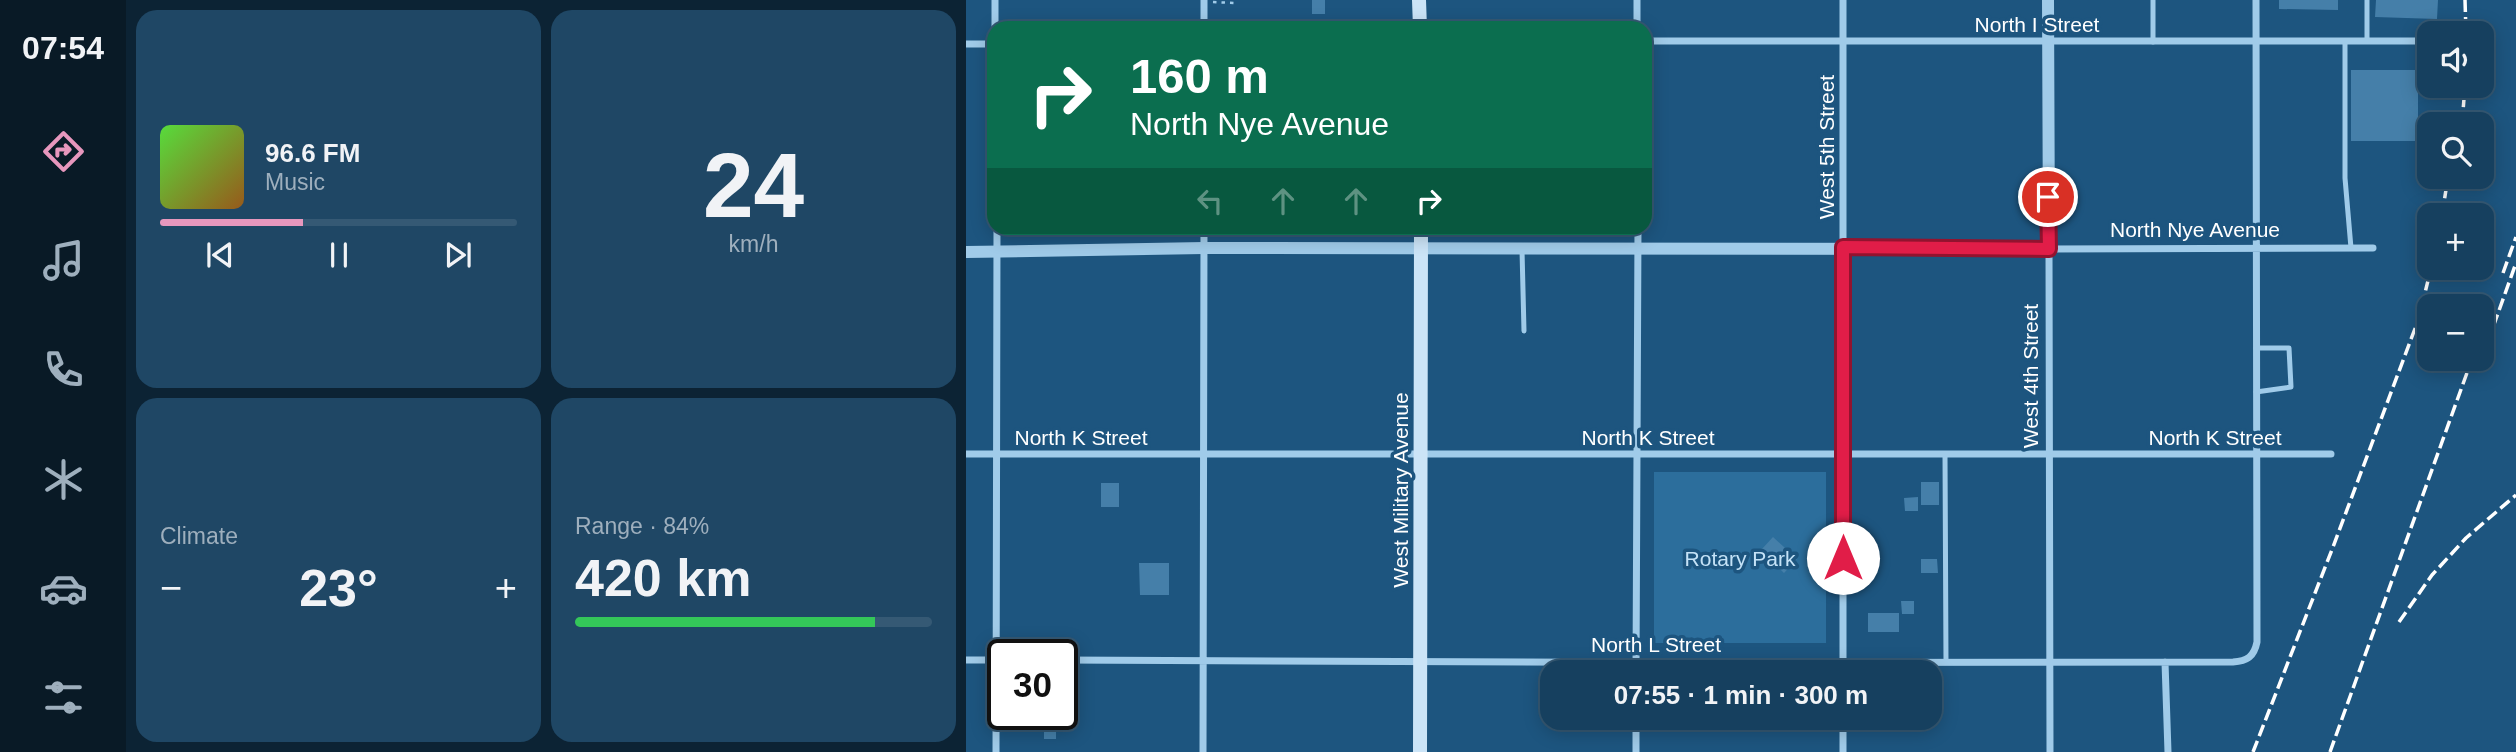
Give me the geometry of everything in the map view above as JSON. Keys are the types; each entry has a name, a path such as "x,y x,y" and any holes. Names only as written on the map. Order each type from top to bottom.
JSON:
{"main road":[{"path":"1419,0 1420,21"},
{"name":"West Military Avenue","path":"1420,752 1421,235"}],"street":[{"path":"995,0 995,21"},
{"path":"1637,0 1637,21"},
{"name":"West 5th Street","path":"1843,0 1843,660"},
{"name":"West 4th Street","path":"2048,0 2050,752"},
{"path":"2256,0 2256,454"},
{"path":"1205,21 1208,1"},
{"name":"North I Street","path":"1652,41 2417,41"},
{"path":"966,44 987,44"},
{"path":"997,235 999,639"},
{"path":"1203,752 1204,235"},
{"path":"1636,660 1638,235"},
{"name":"North Nye Avenue","path":"966,252 1204,248 2373,248"},
{"name":"North K Street","path":"966,454 2331,454"},
{"name":"North L Street","path":"1942,662 2233,662 2250,658 2258,642 2256,454"},
{"path":"966,660 987,659"},
{"name":"North L Street","path":"1078,660 1540,662"},
{"path":"2165,662 2168,752"},
{"path":"996,752 997,730"},
{"path":"1636,730 1636,752"},
{"path":"1843,730 1843,752"}],"lane":[{"path":"2152,41 2153,0"},
{"path":"2367,0 2367,41"},
{"path":"2345,41 2345,166 2351,248"},
{"path":"1522,248 1524,331"},
{"path":"2256,348 2289,348 2291,387 2256,392"},
{"path":"1945,455 1946,662"}],"path":[{"path":"1208,1 1235,3"}],"green space":[{"name":"Rotary Park","path":"1654,472 1826,472 1826,643 1654,643"}],"building":[{"path":"1312,0 1325,0 1325,14 1312,14"},
{"path":"2279,0 2338,0 2338,10 2279,9"},
{"path":"2376,0 2438,0 2437,19 2375,17"},
{"path":"2351,70 2417,70 2417,141 2351,141"},
{"path":"1921,482 1939,482 1939,505 1921,505"},
{"path":"1101,483 1119,483 1119,507 1101,507"},
{"path":"1918,497 1918,511 1905,511 1904,498"},
{"path":"1773,537 1797,559 1784,573 1761,550"},
{"path":"1921,559 1937,559 1938,573 1921,573"},
{"path":"1139,563 1169,563 1169,595 1140,595"},
{"path":"1901,601 1914,601 1914,614 1902,614"},
{"path":"1868,613 1899,613 1899,632 1868,632"},
{"path":"1044,730 1056,730 1056,739 1044,739"}],"railway":[{"path":"2465,0 2466,21"},
{"path":"2463,112 2464,98"},
{"path":"2444,203 2446,189"},
{"path":"2503,273 2516,237"},
{"path":"2494,324 2516,263"},
{"path":"2253,752 2419,318 2428,280"},
{"path":"2330,752 2468,371"},
{"path":"2399,622 2432,575 2466,538 2516,495"}],"route":[{"path":"1843,558 1843,247 2049,249 2048,197"}]}
